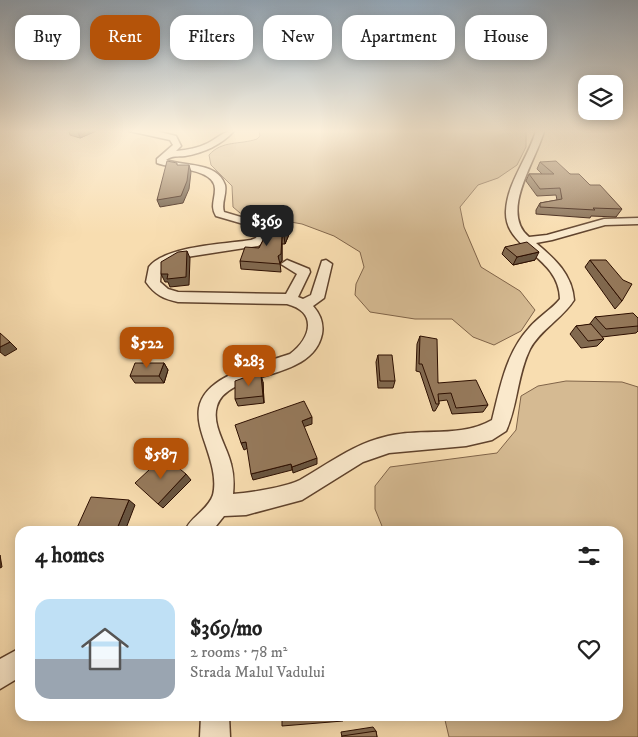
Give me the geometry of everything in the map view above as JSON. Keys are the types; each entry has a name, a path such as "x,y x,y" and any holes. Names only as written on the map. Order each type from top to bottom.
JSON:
{"street":[{"path":"180,165 201,170 215,178 220,187 217,207 220,214 257,226 264,231 264,234 261,240 254,243 177,255 167,259 155,267 153,282 157,288 168,295 178,298 277,298 296,303 314,319 316,328 315,337 309,348 296,358 227,383 216,390 210,397 206,408 207,420 223,466 224,480 223,494 214,518"},
{"path":"203,526 214,518 246,504 302,490 357,455 389,444 466,438 485,434 500,425 516,364 528,338 546,318 567,300 566,287 556,270 511,225 514,198 528,165"},
{"path":"525,241 548,238 604,222 638,221"},
{"path":"287,264 304,272 296,303"},
{"path":"296,303 317,298 326,264"},
{"path":"0,676 15,665"},
{"path":"215,721 215,737"}],"shaded area":[{"path":"211,165 516,165 498,178 478,185 460,207 464,227 481,267 520,291 535,310 521,331 494,345 473,337 452,319 415,319 370,312 355,295 356,284 364,267 360,252 334,236 302,224 240,213 233,207 232,186"},
{"path":"566,381 622,382 638,387 638,737 449,737 445,721 623,721 623,526 382,526 375,509 375,486 390,467 497,453 516,430 521,396 538,386"}],"building":[{"path":"166,165 189,165 187,181 181,196 157,200"},
{"path":"544,165 561,165 570,174 579,174 590,185 600,185 622,209 593,208 595,210 540,207 540,203 562,199 560,188 540,189 529,174 554,174"},
{"path":"272,223 290,225 284,236 282,236 281,254 278,256 280,264 240,261 245,247 259,248"},
{"path":"527,242 539,252 517,257 505,247"},
{"path":"187,251 186,277 167,279 168,274 161,274 161,262 178,252"},
{"path":"590,260 606,260 623,280 632,284 622,301"},
{"path":"633,313 638,318 638,326 606,329 595,317"},
{"path":"591,324 604,339 588,341 576,326"},
{"path":"0,333 10,342 0,347"},
{"path":"420,336 437,339 438,383 476,380 488,405 456,408 451,393 438,394 439,404 436,404 422,364 419,364"},
{"path":"378,355 392,355 395,381 380,381"},
{"path":"135,363 164,363 159,376 130,376"},
{"path":"261,375 263,396 235,399 235,381"},
{"path":"304,401 312,417 302,421 317,458 292,467 291,464 251,474 246,442 241,443 235,425"},
{"path":"164,456 186,474 158,504 135,483"},
{"path":"91,497 129,500 118,526 78,526"},
{"path":"282,721 343,721 282,726"},
{"path":"376,731 377,737 342,737 342,736"}]}
